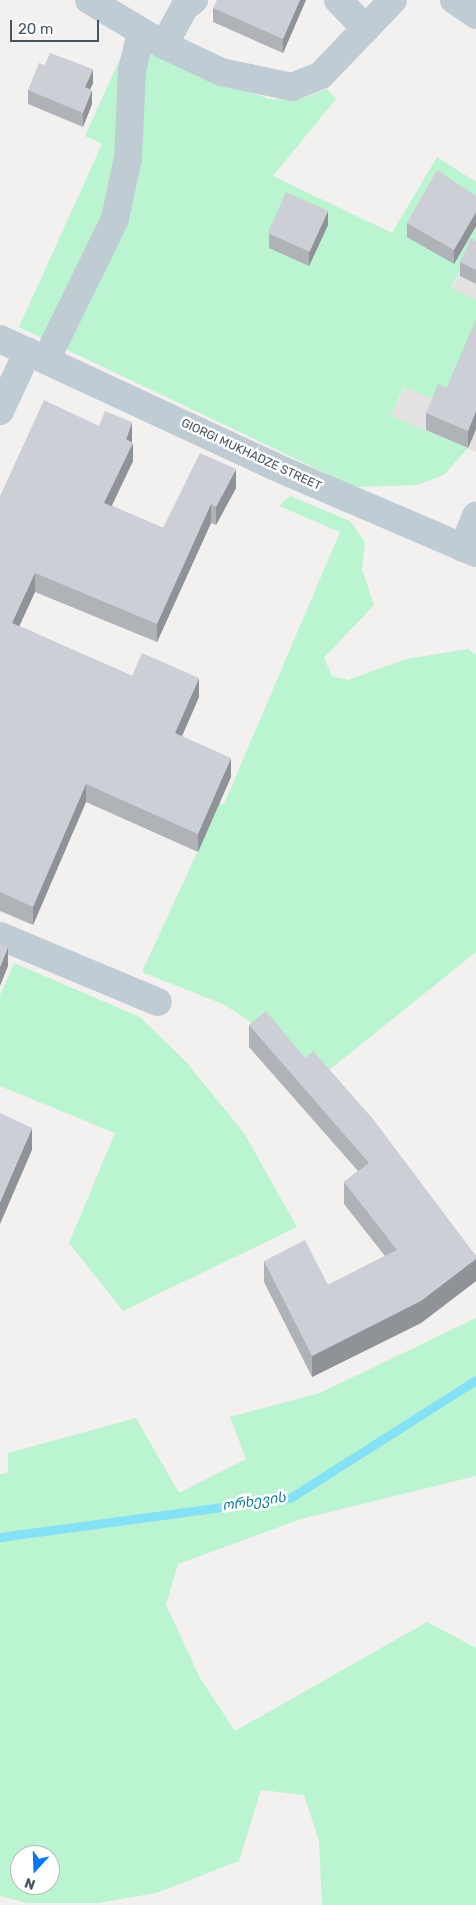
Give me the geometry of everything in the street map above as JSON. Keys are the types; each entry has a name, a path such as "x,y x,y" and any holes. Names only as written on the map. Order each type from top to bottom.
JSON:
{"street":[{"path":"89,0 153,39 221,72 292,87 321,75 393,0"},
{"path":"0,411 37,356 115,220 128,158 132,71 153,39 194,0"},
{"path":"338,0 366,29"},
{"path":"454,0 476,15"},
{"name":"GIORGI MUKHADZE STREET","path":"0,339 469,551"},
{"path":"469,551 476,516"},
{"path":"0,936 158,1002"}],"shaded area":[{"path":"470,251 476,254 476,452 391,416"}],"green space":[{"path":"128,41 193,74 270,99 298,100 327,89 336,99 273,176 392,233 437,157 476,182 476,254 470,251 451,288 476,300 476,338 447,405 404,387 391,416 468,448 444,475 417,485 355,487 19,327 102,144 85,136"},
{"path":"290,496 350,521 365,542 362,569 374,605 324,658 332,676 348,680 406,659 468,649 476,655 476,952 318,1079 267,1033 225,1005 142,972 220,803 224,804 340,532 279,506"},
{"path":"14,963 140,1017 187,1063 244,1133 297,1227 123,1311 69,1243 115,1133 0,1086 0,995"},
{"path":"476,1318 476,1476 301,1519 178,1564 166,1605 200,1678 235,1731 427,1622 476,1648 476,1905 322,1905 319,1841 304,1795 261,1790 239,1861 156,1893 98,1903 27,1903 0,1896 0,1475 8,1472 8,1453 136,1418 179,1493 246,1459 230,1417 320,1393"}],"building":[{"path":"217,0 300,0 283,39 213,8"},
{"path":"50,53 93,69 85,87 92,90 83,113 28,90 39,63 45,65"},
{"path":"437,170 476,196 476,212 454,250 407,223"},
{"path":"286,192 328,211 310,252 268,233"},
{"path":"471,238 476,241 476,270 460,262"},
{"path":"476,320 476,411 468,431 426,413 438,384 447,388"},
{"path":"44,400 99,426 105,411 132,422 126,439 133,443 104,503 163,528 200,453 236,469 216,507 211,504 157,624 35,573 12,623 132,676 142,653 199,678 175,733 231,758 198,834 86,784 33,907 0,892 0,496"},
{"path":"0,944 8,947 0,967"},
{"path":"266,1011 305,1058 313,1051 373,1119 476,1256 476,1259 421,1301 312,1356 264,1261 305,1240 328,1285 397,1250 344,1182 369,1163 249,1025"},
{"path":"0,1113 32,1128 0,1202"}],"waterway":[{"name":"ორხევის","path":"0,1537 290,1498 476,1380"}]}
